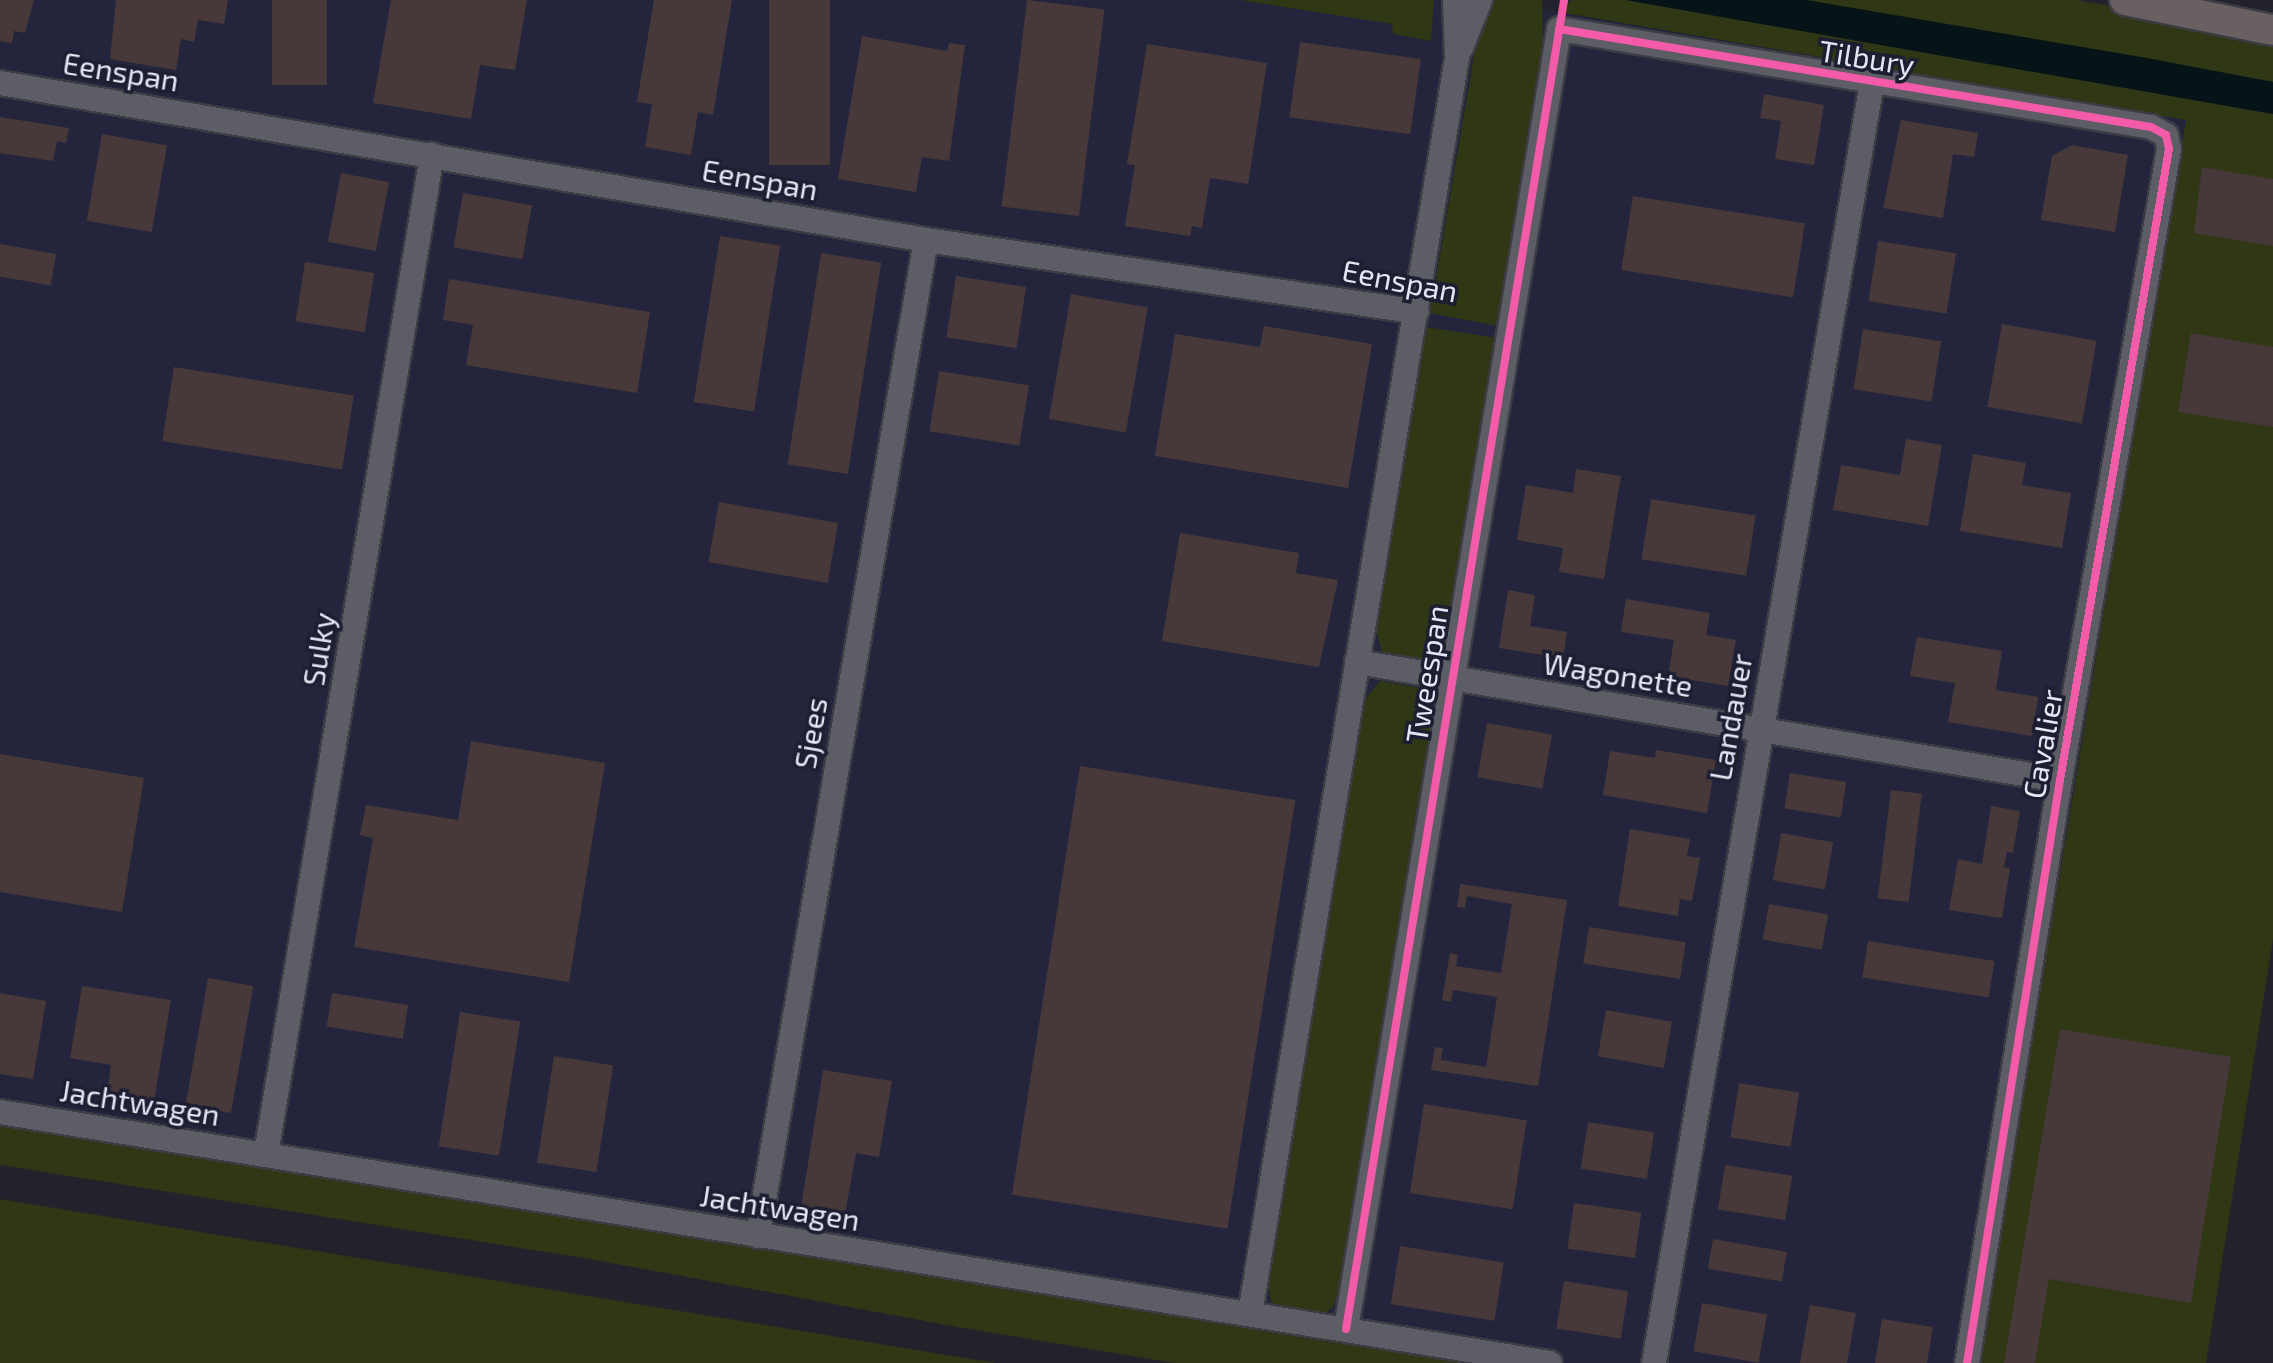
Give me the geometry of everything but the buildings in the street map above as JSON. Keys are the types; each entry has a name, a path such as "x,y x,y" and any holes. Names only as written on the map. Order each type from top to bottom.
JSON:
{"main road":[{"path":"2125,0 2273,30"}],"street":[{"path":"1250,1314 1457,58 1455,0"},
{"path":"1457,58 1480,0"},
{"name":"Tilbury","path":"1559,29 2151,127 2166,135"},
{"name":"Tweespan","path":"1346,1329 1449,681 1559,29"},
{"name":"Landauer","path":"1654,1363 1872,82"},
{"name":"Eenspan","path":"0,83 926,240 1417,312"},
{"name":"Cavalier","path":"1967,1363 2060,780 2169,149 2166,135"},
{"name":"Sulky","path":"266,1154 432,155"},
{"name":"Sjees","path":"758,1236 926,240"},
{"name":"Wagonette","path":"1357,662 1449,681 1761,728 2060,780"},
{"name":"Jachtwagen","path":"0,1112 1550,1363"}],"shaded area":[{"path":"0,0 1396,0 1430,41 1434,0 1488,0 2187,120 1978,1363 1465,1363 0,1122"},
{"path":"1626,0 1806,0 2147,58 2273,82 2273,114"}],"green space":[{"path":"1240,0 1434,0 1431,41 1393,34 1392,24"},
{"path":"1473,0 1542,0 1543,55 1498,326 1430,313 1473,62"},
{"path":"1572,0 1626,0 2273,114 2273,939 2206,1363 1978,1363 2186,120 1559,12"},
{"path":"1806,0 2076,0 2273,43 2273,82"},
{"path":"1426,327 1497,338 1443,648 1428,660 1382,653 1374,622"},
{"path":"1380,681 1420,688 1430,698 1431,725 1341,1291 1332,1308 1320,1317 1278,1308 1271,1301 1268,1285 1348,792 1366,698"},
{"path":"0,1122 1463,1363 1175,1363 963,1328 590,1259 0,1165"},
{"path":"0,1199 996,1363 0,1363"}],"cycle path":[{"path":"1346,1329 1564,0"},
{"path":"1559,29 2151,127 2166,135 2169,149 2060,780 1967,1363"}]}
